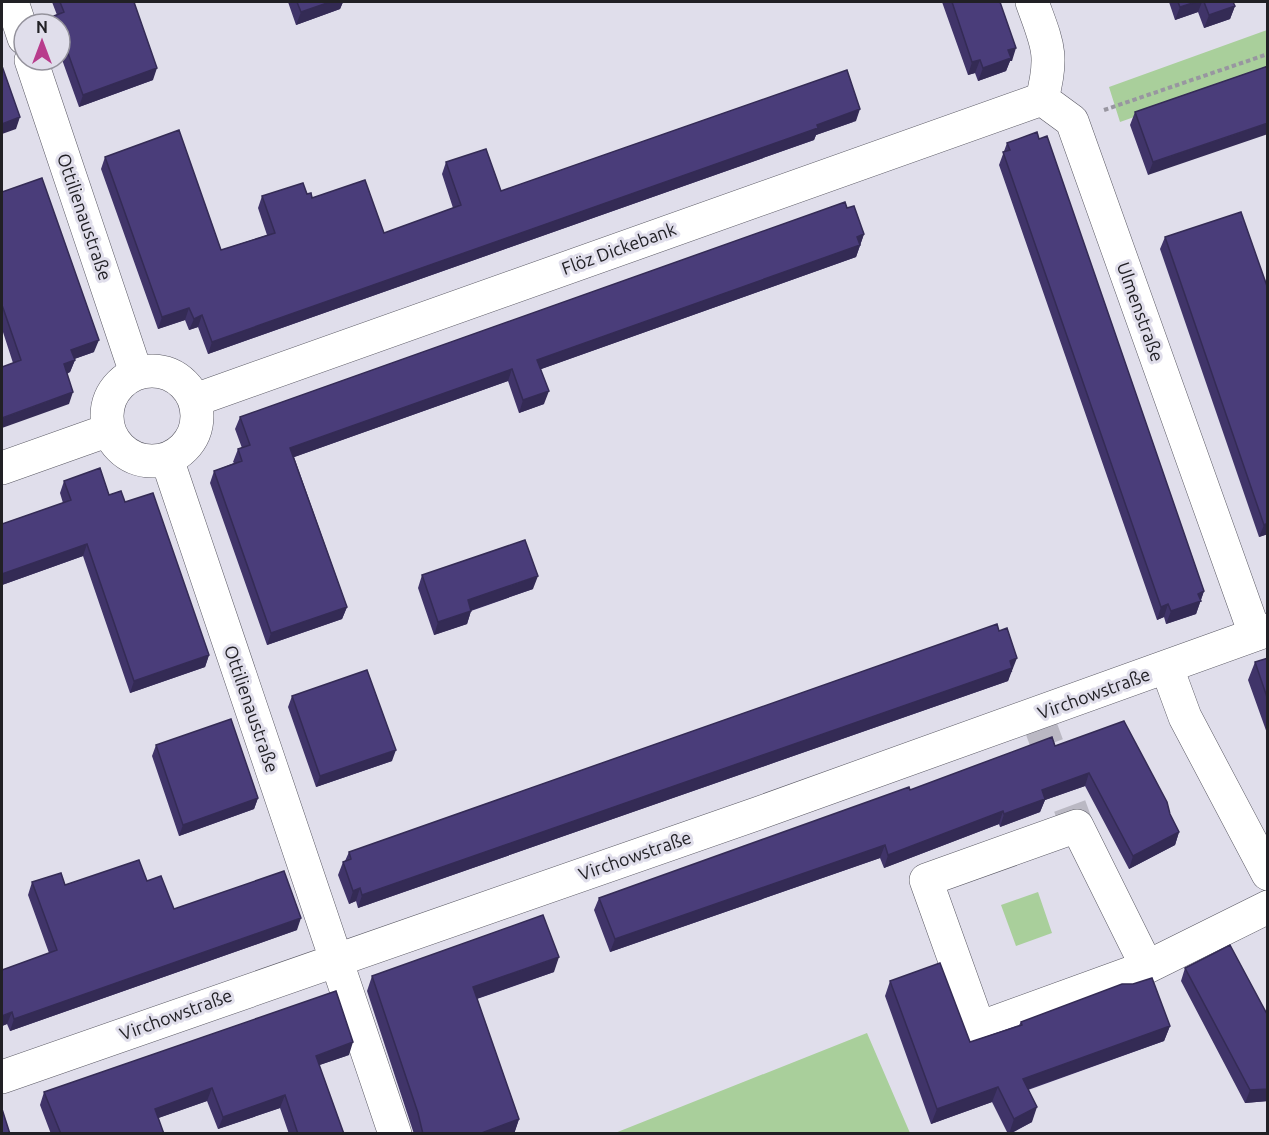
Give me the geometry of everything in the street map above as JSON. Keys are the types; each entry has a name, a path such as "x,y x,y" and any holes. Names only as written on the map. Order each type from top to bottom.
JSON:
{"street":[{"path":"1032,2 1049,51 1049,72 1042,99 1072,121"},
{"name":"Ottilienaustraße","path":"35,72 136,373"},
{"name":"Flöz Dickebank","path":"195,400 1042,99"},
{"name":"Ulmenstraße","path":"1072,121 1261,632"},
{"path":"150,370 165,372 178,378 188,387 195,400 198,414 196,429 190,442 180,453 167,459 153,462 126,453 115,443 109,430 106,417 111,396 124,380 136,373 150,370"},
{"path":"2,468 109,430"},
{"name":"Ottilienaustraße","path":"167,459 395,1134"},
{"name":"Virchowstraße","path":"2,1077 334,959 759,813 1167,668 1261,632"},
{"path":"1167,668 1185,717 1268,874"},
{"path":"1147,967 1077,826 926,880 979,1028 1147,967 1268,907"}],"path":[{"path":"1072,121 1268,54"}],"green space":[{"path":"1267,30 1267,70 1120,122 1109,87"},
{"path":"1038,892 1052,933 1016,946 1001,905"},
{"path":"867,1033 910,1133 615,1133"}],"building":[{"path":"60,2 134,2 157,68 83,95 72,64 72,12 64,12"},
{"path":"297,2 330,2 301,12"},
{"path":"952,2 1000,2 1016,48 1008,50 1011,58 983,68 980,60 972,62"},
{"path":"1178,2 1196,2 1180,7"},
{"path":"1204,2 1233,2 1235,6 1209,15"},
{"path":"2,66 20,117 2,124"},
{"path":"1268,66 1268,123 1153,162 1135,112"},
{"path":"847,70 860,109 817,125 818,128 212,342 202,315 194,319 189,308 162,317 105,157 179,130 221,250 275,233 262,196 303,183 307,194 311,193 312,198 365,180 384,233 461,205 446,162 486,149 501,191"},
{"path":"1037,132 1039,139 1047,136 1204,591 1198,594 1201,601 1171,611 1168,604 1161,607 1003,152 1010,150 1007,143"},
{"path":"42,178 99,340 71,350 75,360 64,364 73,392 2,418 2,367 21,360 2,305 2,192"},
{"path":"845,202 847,208 854,206 864,234 857,237 860,245 537,360 549,391 523,400 512,369 290,448 347,607 271,633 214,471 242,461 238,449 250,445 240,417"},
{"path":"1241,212 1268,289 1268,523 1264,525 1165,237"},
{"path":"100,468 109,495 121,491 125,502 153,493 209,655 134,681 87,544 2,574 2,524 71,500 64,481"},
{"path":"525,540 538,576 468,600 471,611 438,622 422,575"},
{"path":"997,624 999,631 1007,628 1017,658 1010,661 1012,668 362,895 360,888 353,891 343,862 351,859 349,852"},
{"path":"1268,658 1268,700 1255,662"},
{"path":"367,670 396,750 320,776 292,696"},
{"path":"231,719 258,798 183,825 156,745"},
{"path":"1124,721 1167,802 1179,832 1133,856 1089,773 1042,790 1045,799 1004,814 1003,811 888,855 885,845 615,939 599,898 909,787 910,790 1052,737 1055,746"},
{"path":"139,860 147,881 161,876 174,909 284,871 301,918 14,1019 12,1012 2,1016 2,970 57,950 32,882 61,873 65,885"},
{"path":"543,915 559,957 473,987 519,1119 479,1134 423,1134 372,976"},
{"path":"1230,945 1268,1016 1268,1089 1250,1090 1185,968"},
{"path":"940,963 970,1042 1022,1025 1021,1022 1122,984 1133,984 1152,978 1170,1026 1023,1079 1037,1107 1014,1119 998,1087 937,1109 890,981"},
{"path":"336,991 353,1042 316,1056 344,1134 298,1134 285,1095 223,1117 212,1088 155,1109 164,1134 61,1134 44,1092"},
{"path":"2,1109 10,1134 2,1134"}],"tunnel":[{"path":"1036,714 1077,826"}]}
